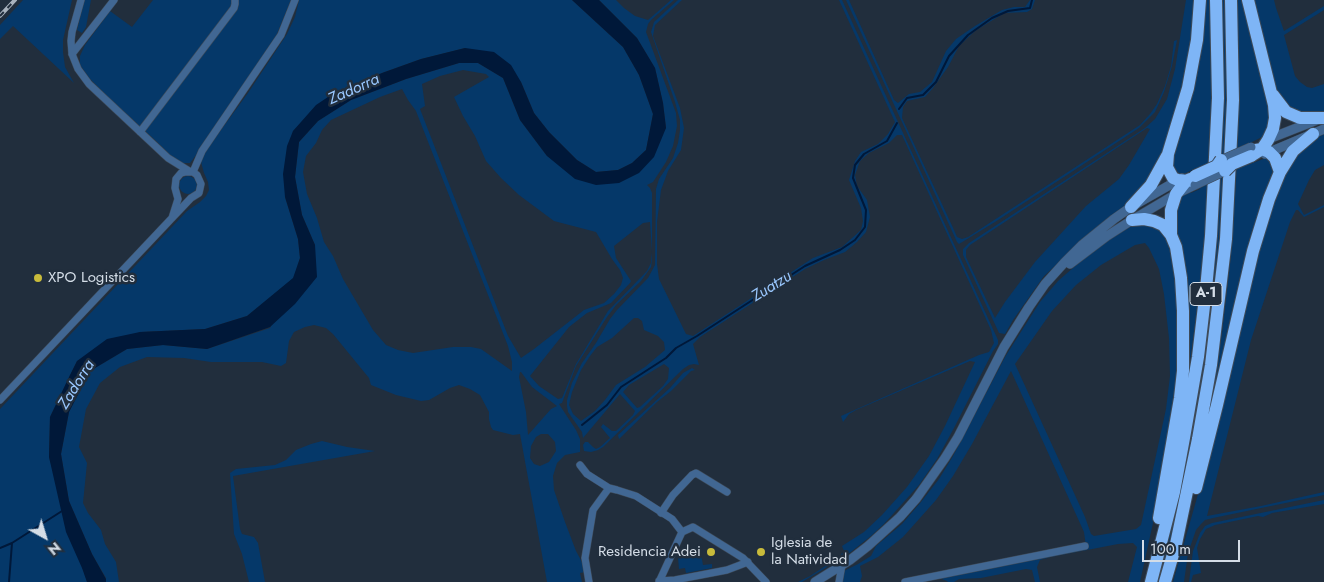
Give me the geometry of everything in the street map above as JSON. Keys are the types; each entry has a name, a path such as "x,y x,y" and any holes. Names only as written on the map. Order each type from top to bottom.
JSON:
{"highway":[{"path":"1191,179 1173,178 1167,167 1168,154 1188,88 1197,40 1200,0"},
{"name":"A-1","path":"1151,582 1174,492 1198,356 1206,290 1218,98 1216,0"},
{"name":"A-1","path":"1165,582 1176,544 1198,439 1211,365 1226,239 1233,100 1231,0"},
{"path":"1171,235 1171,210 1176,194 1191,179 1216,166 1232,164 1258,150 1273,130 1276,118 1274,105 1248,0"},
{"path":"1270,91 1286,112 1321,124"},
{"path":"1176,544 1188,514 1199,477 1253,251 1269,199 1280,172 1293,151 1321,124"},
{"path":"1258,150 1274,158 1280,172"},
{"path":"1131,207 1151,184 1168,154"},
{"path":"1132,220 1144,219 1154,221 1163,225 1171,235 1176,247 1181,278 1183,320 1183,371 1180,398 1161,510 1146,582"}],"street":[{"path":"0,400 191,198 199,193 201,184 197,175 168,158 82,75 74,62 71,41 82,0"},
{"path":"72,54 114,0"},
{"path":"140,132 234,8 235,0"},
{"path":"191,172 202,150 281,35 295,0"},
{"path":"1258,150 1321,124"},
{"path":"1258,150 1321,124"},
{"path":"168,158 175,173 178,199 172,218"},
{"path":"176,179 181,173 191,172"},
{"path":"815,582 842,565 881,535 900,517 930,481 958,437 1004,347 1045,284 1064,263 1099,231 1131,207 1191,179"},
{"path":"176,192 182,197 191,198"},
{"path":"1029,307 1066,268 1107,236 1176,194"},
{"path":"580,465 587,474 609,488 636,496 672,520 682,532"},
{"path":"661,513 673,495 696,473 727,492"},
{"path":"589,582 585,558 593,510 609,488"},
{"path":"659,582 682,532 694,527 744,558 766,582"},
{"path":"905,582 1085,546"},
{"path":"659,582 727,570 748,562"},
{"path":"824,577 839,582 842,565"}],"shaded area":[{"path":"23,0 72,0 63,40 63,52 65,67 74,83 13,26 0,39 0,25"},
{"path":"84,0 91,0 86,27 82,33 77,30"},
{"path":"153,0 291,0 277,34 190,163 178,163 90,79 80,65 80,56 85,45 110,11 132,27"},
{"path":"299,0 572,0 623,47 639,75 653,114 646,150 632,163 618,170 596,172 577,160 549,132 534,113 521,82 465,48 421,59 382,73 328,97 293,131 285,197 298,239 300,258 294,278 247,316 205,329 140,332 77,361 50,417 49,457 87,582 0,582 0,409 187,211 206,196 209,190 208,182 201,157 248,93 287,34 295,17"},
{"path":"599,0 616,0 635,16 648,20 671,0 674,0 651,20 646,32 676,113 677,126 673,146 666,162 653,182 647,185 652,193 652,252 652,260 651,267 641,281 616,305 607,317 576,366 562,403 559,404 580,439 580,452 565,455 557,463 553,476 554,490 576,551 583,564 585,572 580,573 582,582 547,582 520,434 513,435 493,430 489,419 489,412 480,395 459,385 429,400 421,401 396,395 371,385 369,378 333,334 326,328 314,325 294,332 289,341 286,363 281,366 262,362 211,362 184,358 147,357 120,367 100,383 86,409 79,447 87,463 83,503 101,530 105,544 116,562 119,582 106,582 106,578 92,554 69,501 61,454 69,412 90,371 127,349 163,345 207,349 270,328 315,245 302,215 295,177 299,142 318,121 351,100 406,79 459,63 478,63 503,78 520,120 547,156 619,183 666,128 663,103 655,68 637,38","holes":["463,70 486,74 489,77 454,97 486,161 519,195 554,221 596,232 623,278 621,285 604,303 584,310 521,358 508,336 420,109 425,106 422,84 440,76","402,89 416,111 508,346 512,371 481,349 453,347 413,353 386,345 373,330 324,242 307,194 303,172 306,156 316,143 322,130 331,120","650,222 651,263 647,271 608,311 576,364 562,398 558,399 539,386 530,376 569,327 587,313 611,303 630,283 631,281 616,258 614,246 643,223","520,372 532,387 557,406 551,409 528,435 526,412 519,377","541,434 548,434 555,442 556,451 549,462 540,466 534,464 530,458 531,446 536,437"]},
{"path":"678,0 682,0 655,25 653,36 680,108 684,128 681,150 668,171 661,190 657,222 657,264 659,279 686,334 693,336 813,258 842,247 861,230 863,221 861,208 849,180 855,161 861,152 878,144 888,134 895,122 839,0 842,0 998,340 998,344 954,428 937,459 919,485 871,536 847,555 802,582 798,582 839,557 844,551 842,546 864,532 907,487 929,456 975,362 970,361 856,410 849,414 843,422 841,416 989,352 994,343 991,330 902,135 897,135 889,143 869,153 860,161 855,175 857,186 867,200 870,217 866,232 857,242 845,252 805,269 700,337 693,344 699,365 689,365 683,369 603,447 591,452 584,451 583,445 585,442 588,442 596,449 610,438 601,427 603,424 612,431 616,431 635,411 620,394 583,438 582,432 568,412 567,400 572,383 582,363 610,319 648,278 655,265 656,189 659,179 673,158 678,143 680,120 651,32 654,22","holes":["634,318 642,321 644,330 658,336 664,342 665,350 645,367 616,385 595,411 581,421 573,414 569,405 581,370 597,347 612,338","664,364 669,368 668,379 663,386 637,408 623,392 629,385"]},
{"path":"846,0 849,0 894,100 898,103 909,94 920,92 932,82 946,51 956,39 1002,10 1025,7 1030,0 1035,0 1032,9 1027,12 1004,13 975,31 959,46 948,67 925,97 907,101 903,107 902,118 957,237 962,239 968,237 1140,125 1157,104 1165,86 1171,66 1174,41 1177,40 1172,66 1164,92 1155,112 1139,128 959,244"},
{"path":"1186,0 1195,0 1193,30 1175,121 1159,162 1145,186 1128,204 1102,223 1044,276 1005,334 999,333 963,255 963,249 969,243 1145,128 1155,119 1167,99 1175,69","holes":["1147,128 1150,129 1119,179 1086,206 1035,262 995,318 966,257 966,250 970,245"]},
{"path":"1203,0 1210,0 1212,106 1208,199 1201,277 1188,378 1176,229 1177,199 1190,191 1191,193 1200,189 1196,168 1180,176 1176,174 1172,167 1174,146"},
{"path":"1221,0 1226,0 1227,60 1226,131 1219,253 1206,360 1186,474 1161,582 1156,582 1215,253 1222,131"},
{"path":"1237,0 1244,0 1269,105 1268,132 1246,145 1250,164 1266,158 1269,159 1275,171 1212,410 1209,410 1222,333 1230,264 1236,182 1239,74"},
{"path":"1253,0 1274,0 1284,31 1324,6 1324,10 1284,35 1295,76 1307,87 1312,88 1324,84 1324,113 1316,115 1289,109 1274,88"},
{"path":"1324,134 1324,165 1315,170 1298,204 1304,215 1324,205 1324,207 1304,217 1296,210 1290,222 1251,340 1207,516 1324,492 1324,495 1205,520 1196,530 1188,553 1184,582 1173,582 1216,431 1251,278 1276,192 1295,155"},
{"path":"188,176 194,179 197,185 194,191 188,194 182,191 179,185 182,179"},
{"path":"1138,224 1155,225 1168,236 1177,280 1178,366 1174,407 1162,482 1140,582 1128,582 1137,547 1133,543 1118,544 1040,560 1037,567 1040,582 1035,582 1032,570 1026,569 981,578 959,579 954,582 948,582 939,578 1086,547 1084,532 1011,371 972,444 936,500 903,537 878,557 860,566 862,576 860,582 842,582 844,571 871,556 876,546 902,524 939,479 1005,357 1040,302 1058,281 1097,247 1129,227","holes":["1145,243 1159,269 1169,338 1170,376 1166,409 1141,525 1136,529 1094,536 1091,534 1015,364 1052,311 1076,285 1101,265 1135,245"]},
{"path":"692,368 695,370 691,371 619,439 618,435 670,388 683,373"},
{"path":"322,441 375,451 233,476 240,529 242,534 254,537 258,543 265,582 249,582 242,554 234,534 230,473 236,469 275,465 286,460 296,450"},
{"path":"1324,500 1324,504 1215,525 1206,529 1197,548 1201,573 1193,575 1191,582 1189,582 1193,551 1205,526"},
{"path":"701,554 703,565 712,564 712,568 686,573 685,568 679,569 678,557"}],"water":[{"name":"Zadorra","path":"572,0 599,0 637,38 655,68 663,103 666,128 654,157 639,173 619,183 596,185 575,179 547,156 520,120 503,78 478,63 459,63 406,79 351,100 318,121 299,142 295,177 302,215 315,245 317,277 295,304 270,327 207,349 163,345 127,349 90,371 69,412 61,454 69,501 92,554 106,579 106,582 87,582 66,532 49,457 50,417 70,375 77,361 107,339 140,332 205,329 247,316 293,278 300,258 298,239 285,197 283,174 287,146 293,131 316,105 328,97 382,73 421,59 465,48 494,52 511,65 521,82 534,113 549,132 577,160 596,172 618,170 632,163 646,150 653,114 639,75 623,47"}],"waterway":[{"name":"Zuatzu","path":"899,109 907,98 923,95 936,82 949,56 968,35 992,18 1008,11 1030,8 1032,0"},
{"name":"Zuatzu","path":"582,425 607,405 621,387 666,358 676,348 805,266 840,250 855,240 865,227 866,210 853,178 855,165 864,154 887,141 897,123"},
{"path":"0,548 12,543 62,511"},
{"path":"9,582 12,543"}],"railway":[{"path":"0,16 15,0"}],"place":[{"name":"XPO Logistics","path":"38,278"},
{"name":"Residencia Adei","path":"711,552"},
{"name":"Iglesia de la Natividad","path":"761,552"}]}
